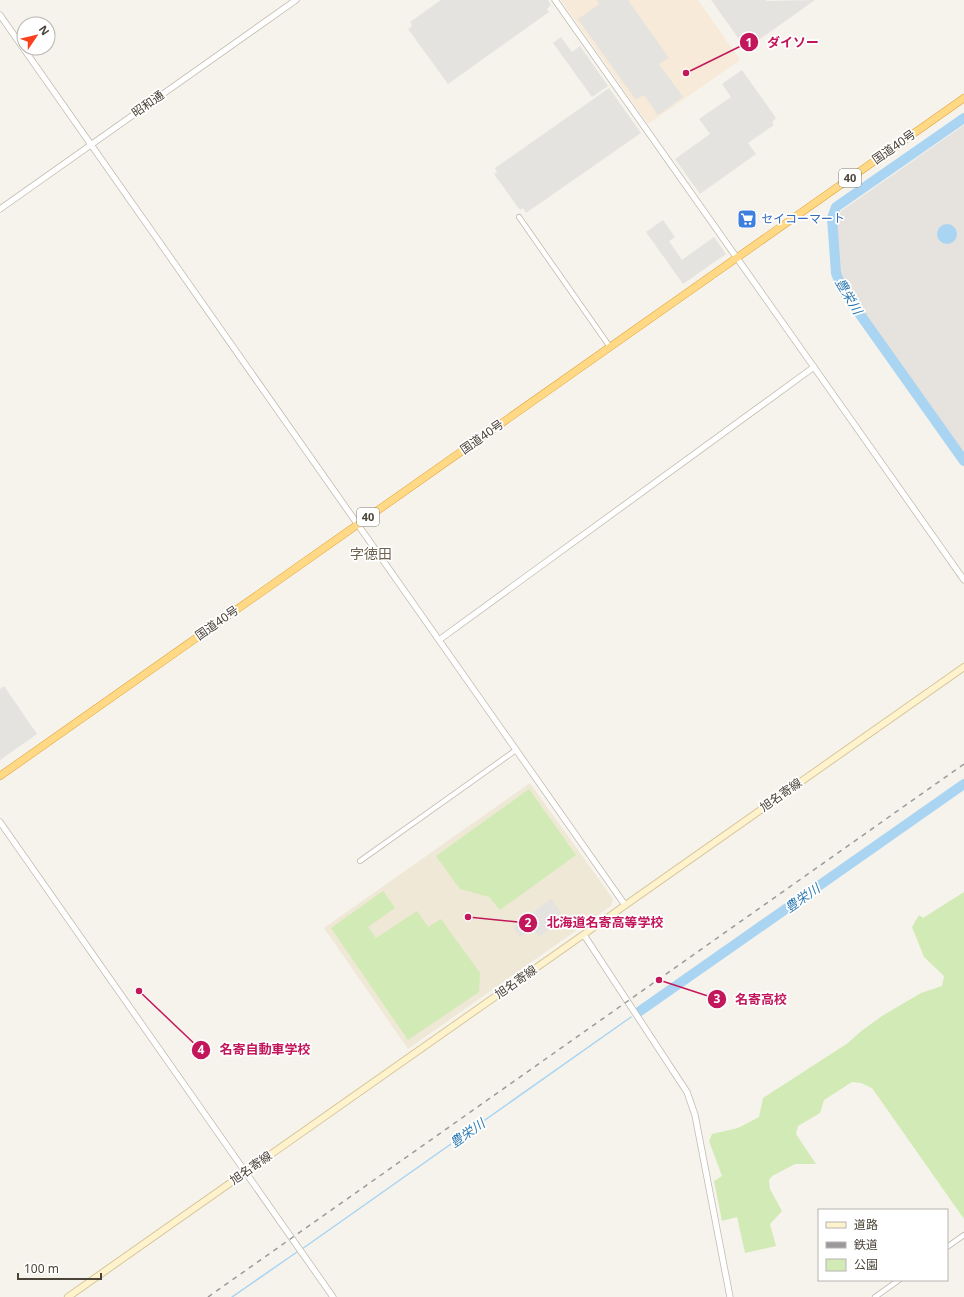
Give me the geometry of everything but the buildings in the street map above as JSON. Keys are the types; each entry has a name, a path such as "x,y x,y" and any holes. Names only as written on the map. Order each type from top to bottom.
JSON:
{"highway":[{"name":"国道40号","path":"0,776 964,98"}],"main road":[{"name":"旭名寄線","path":"68,1297 964,667"}],"street":[{"name":"昭和通","path":"0,209 296,0"},
{"path":"555,0 964,580"},
{"path":"0,15 624,905"},
{"path":"519,217 610,347"},
{"path":"439,640 814,367"},
{"path":"360,861 516,750"},
{"path":"0,822 333,1297"},
{"path":"584,935 687,1092 695,1115 730,1297"},
{"path":"948,1246 964,1235"},
{"path":"875,1297 898,1281"}],"shaded area":[{"path":"441,0 548,0 551,5 547,9 549,12 448,84 408,29 412,26 410,22"},
{"path":"561,0 698,0 740,60 648,124"},
{"path":"597,0 628,0 669,58 659,64 683,97 658,115 644,95 636,100 578,19 599,4"},
{"path":"711,0 767,1 815,0 746,49"},
{"path":"561,37 572,52 580,46 608,86 592,97 553,43"},
{"path":"742,70 776,118 772,122 774,125 748,143 756,154 700,194 675,159 710,134 699,119 731,97 722,84"},
{"path":"609,88 641,133 526,213 523,208 520,210 494,174 497,172 495,168"},
{"path":"964,125 964,455 846,289 839,269 836,220 841,211"},
{"path":"663,220 675,237 669,241 682,260 714,237 726,254 683,284 646,232"},
{"path":"4,686 37,734 0,760 0,689"},
{"path":"530,783 613,899 611,906 408,1049 324,928"},
{"path":"551,899 561,913 558,915 561,920 539,937 533,928 520,937 513,927"}],"green space":[{"path":"529,789 576,855 500,910 489,897 460,889 436,856"},
{"path":"383,891 395,908 368,927 376,938 417,911 428,927 441,919 480,973 479,992 408,1040 331,928"},
{"path":"964,892 964,1219 872,1088 861,1083 852,1082 824,1100 820,1113 798,1126 796,1134 816,1164 795,1164 772,1176 769,1180 770,1189 782,1211 770,1224 776,1246 745,1253 737,1217 722,1221 714,1181 722,1176 709,1141 712,1134 738,1128 759,1117 763,1098 848,1043 882,1016 921,993 942,986 944,976 924,957 912,927 919,915 923,918"}],"water":[{"path":"947,224 954,227 957,234 954,241 947,244 940,241 937,234 940,227"}],"waterway":[{"name":"豊栄川","path":"964,118 836,207 832,218 836,273 842,289 964,461"},
{"name":"豊栄川","path":"640,1011 964,784"},
{"name":"豊栄川","path":"302,1249 631,1017"},
{"name":"豊栄川","path":"232,1297 297,1252"}],"railway":[{"path":"208,1297 964,764"}],"place":[{"name":"ダイソー","path":"686,73"},
{"name":"セイコーマート","path":"747,219"},
{"name":"北海道名寄高等学校","path":"468,917"},
{"name":"名寄高校","path":"659,980"},
{"name":"名寄自動車学校","path":"139,991"}],"district":[{"name":"字徳田","path":"371,554"}]}
